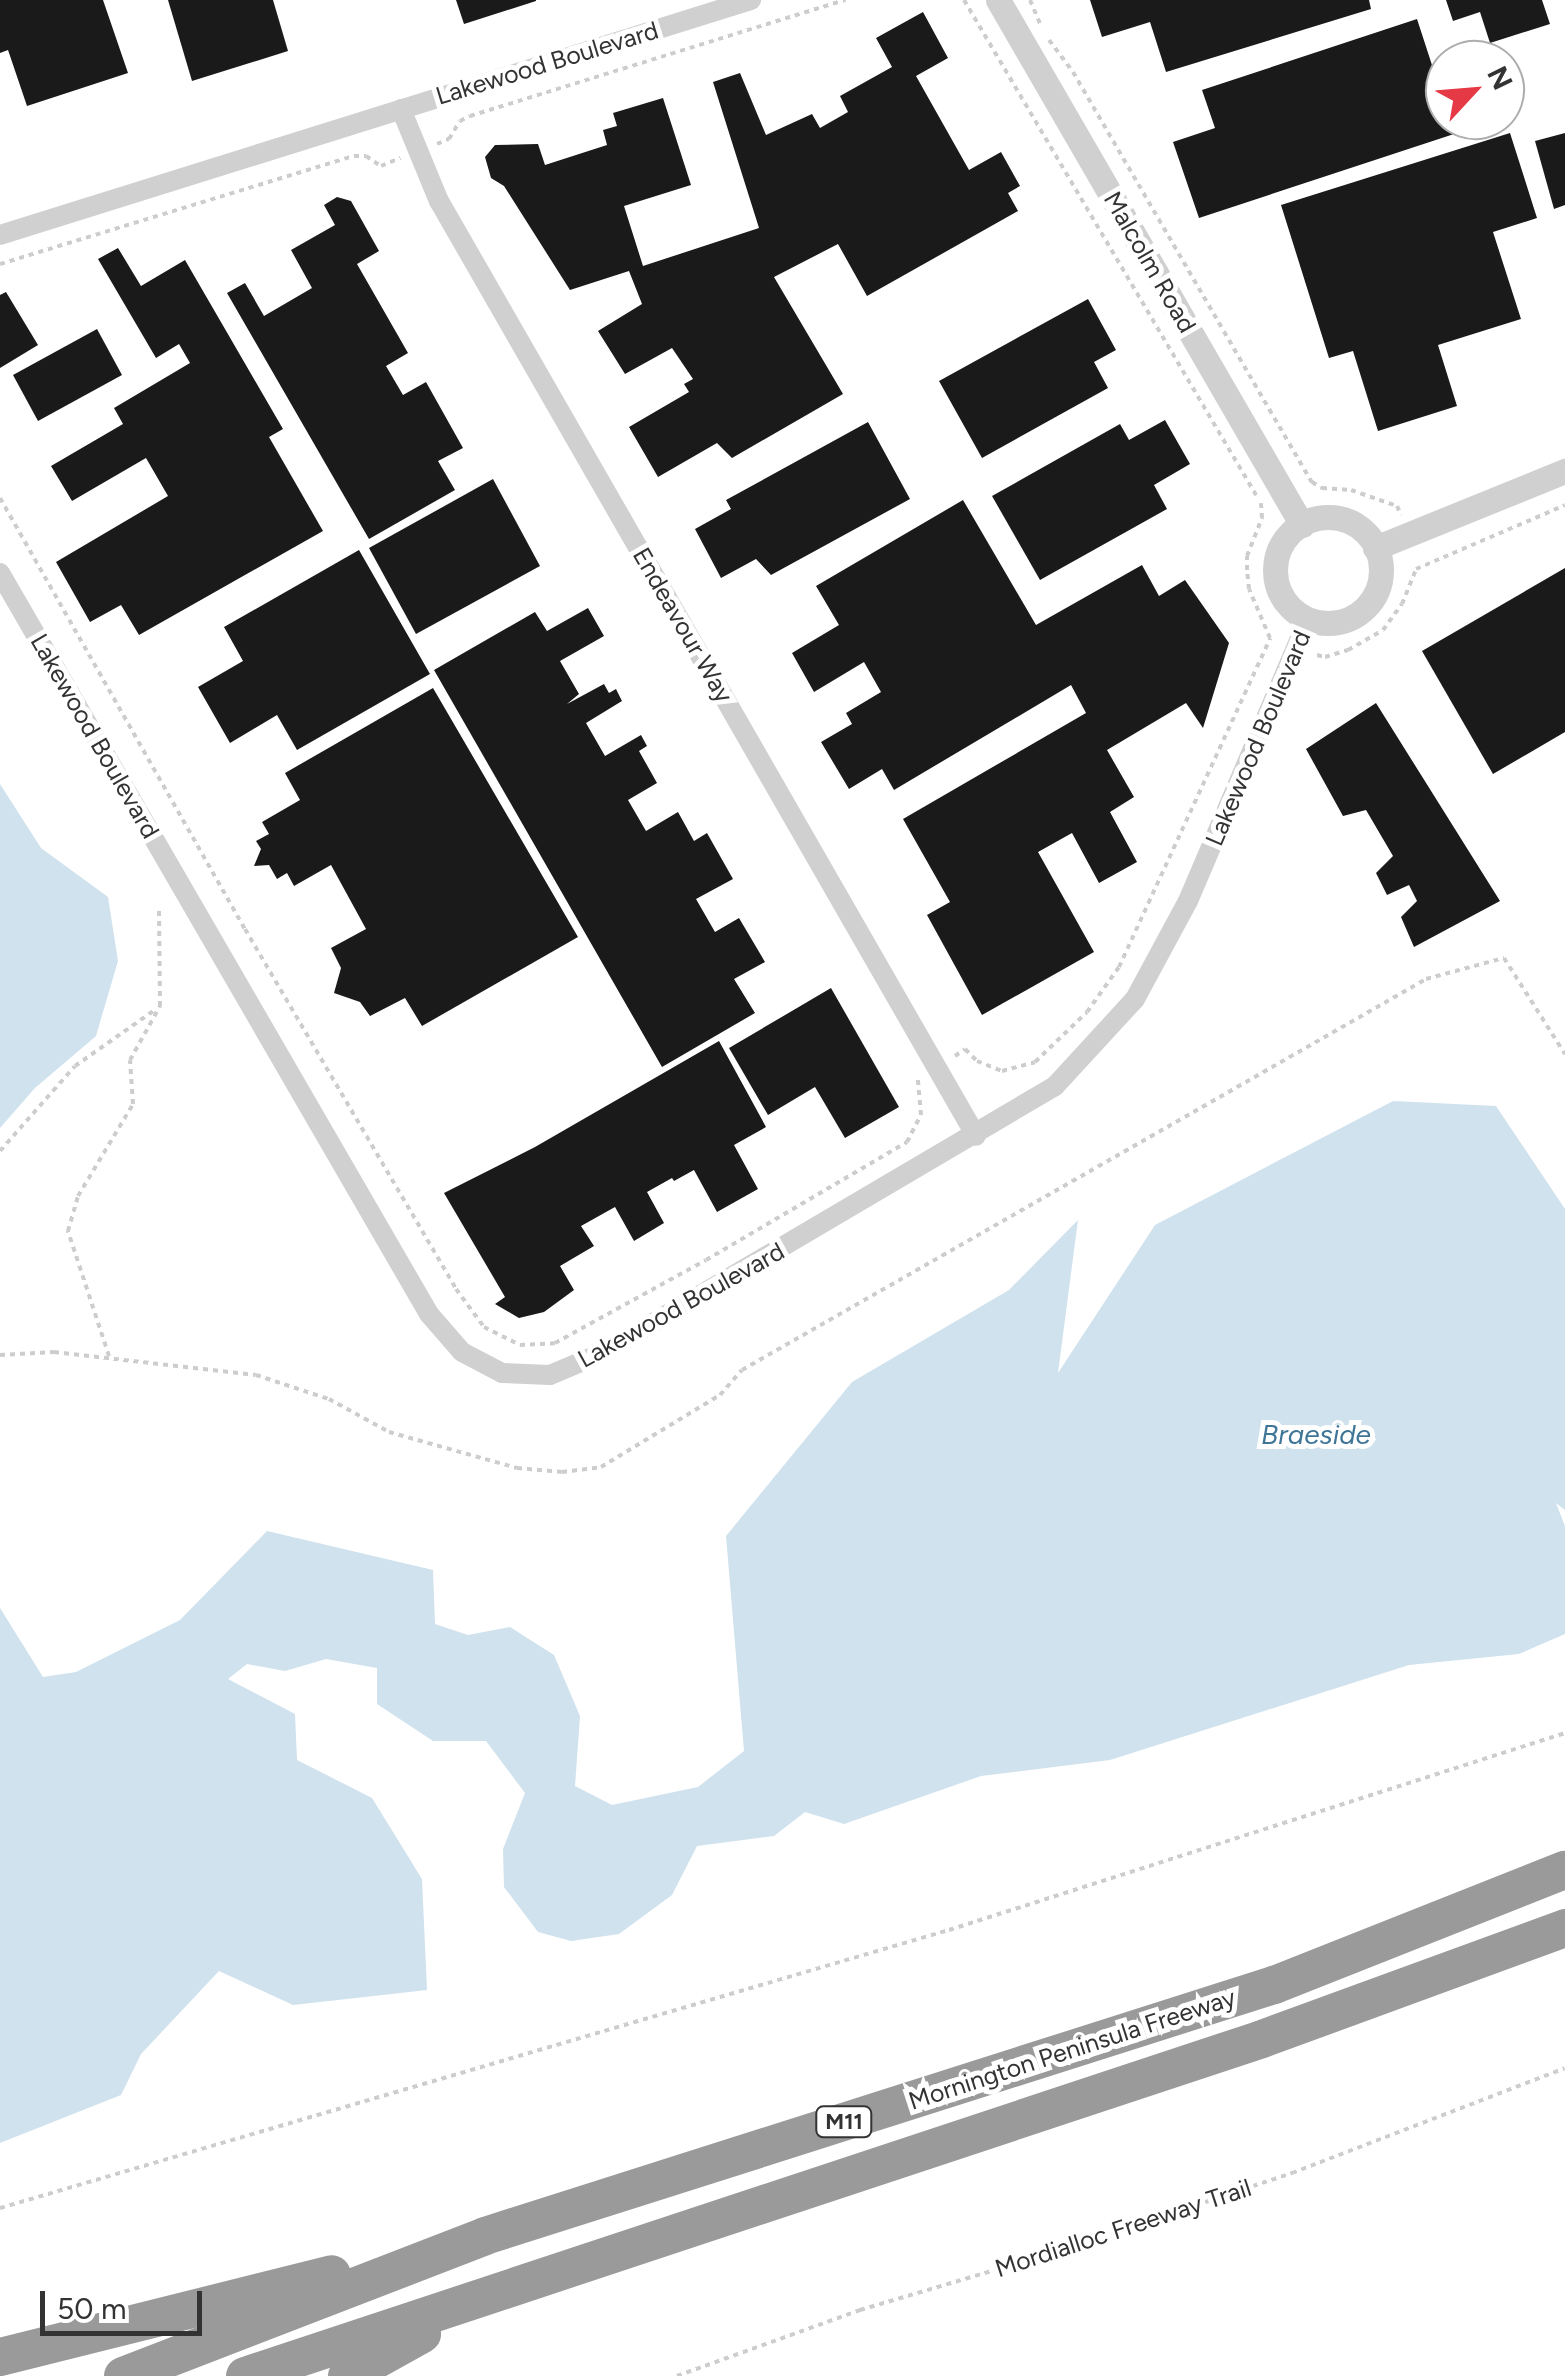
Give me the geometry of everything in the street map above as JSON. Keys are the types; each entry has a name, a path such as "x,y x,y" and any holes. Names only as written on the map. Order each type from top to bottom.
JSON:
{"highway":[{"name":"Mornington Peninsula Freeway","path":"123,2376 485,2236 1274,1985 1565,1870"},
{"name":"Mornington Peninsula Freeway","path":"244,2376 1262,2039 1565,1928"},
{"path":"0,2357 485,2236"},
{"path":"347,2376 503,2289"}],"street":[{"name":"Lakewood Boulevard","path":"0,235 751,0"},
{"name":"Malcolm Road","path":"998,0 1302,525"},
{"name":"Endeavour Way","path":"401,109 439,201 976,1136"},
{"path":"1375,548 1565,471"},
{"path":"1326,517 1341,519 1356,526 1375,548 1381,573 1369,604 1342,621 1308,620 1285,601 1275,569 1284,540 1302,525 1326,517"},
{"name":"Lakewood Boulevard","path":"0,573 430,1314 462,1352 502,1373 550,1375 600,1354 1055,1086 1135,999 1188,901 1308,620"}],"path":[{"path":"0,498 456,1290 484,1326 504,1339 537,1346 578,1332 907,1142 921,1115 915,1080 936,1067 966,1050 977,1061 1002,1071 1035,1062 1105,990 1163,880 1269,641 1248,589 1247,556 1262,518 1261,502 1238,472 964,0"},
{"path":"1030,0 1040,26 1073,72 1312,482 1397,506 1409,534"},
{"path":"1269,641 1325,657 1370,640 1393,619 1416,569 1565,505"},
{"path":"110,1358 68,1232 78,1196 133,1104 130,1060 160,1006 159,908"},
{"path":"0,1355 54,1352 256,1374 329,1398 389,1432 517,1468 562,1472 602,1467 720,1395 742,1370 1426,979 1504,958 1565,1054"},
{"path":"0,1150 75,1066 160,1006"},
{"path":"0,2208 949,1930 1565,1734"},
{"name":"Mordialloc Freeway Trail","path":"677,2376 860,2310 1063,2250 1292,2174 1565,2068"}],"water":[{"path":"0,784 41,848 108,897 118,961 96,1036 35,1088 0,1128"},
{"name":"Braeside","path":"1393,1101 1496,1106 1565,1209 1565,1510 1556,1503 1565,1526 1565,1634 1519,1654 1409,1665 1110,1760 981,1776 844,1824 805,1812 774,1836 697,1846 672,1895 619,1934 571,1941 538,1932 504,1887 503,1849 525,1793 486,1741 433,1741 377,1704 377,1668 326,1659 285,1671 247,1664 228,1679 295,1714 297,1760 372,1798 422,1879 427,1990 293,2005 219,1971 141,2054 121,2095 0,2143 0,1608 43,1677 76,1672 180,1620 267,1531 433,1570 435,1624 468,1635 510,1627 554,1655 580,1716 575,1786 612,1805 698,1787 744,1751 726,1536 852,1382 1009,1290 1078,1220 1058,1373 1155,1225"}],"building":[{"path":"0,0 103,0 128,73 27,106 8,50 0,53"},
{"path":"168,0 273,0 288,51 192,81"},
{"path":"456,0 536,0 536,1 464,24"},
{"path":"1090,0 1369,0 1371,9 1166,72 1150,22 1102,37"},
{"path":"1446,0 1542,0 1550,24 1489,40 1480,12 1453,21"},
{"path":"923,12 948,58 916,76 969,170 1001,152 1020,186 1008,193 1018,211 867,296 838,244 774,277 843,394 732,458 717,443 658,477 629,427 689,392 684,384 693,379 672,348 625,374 598,331 642,304 629,271 570,290 504,186 491,178 485,157 495,145 538,144 545,165 607,145 603,130 617,126 613,113 663,98 691,185 624,206 643,266 759,228 713,82 740,73 766,135 812,114 820,128 848,112 840,96 892,67 876,38"},
{"path":"1417,19 1425,44 1425,140 1436,140 1199,218 1173,142 1215,128 1202,90"},
{"path":"1565,133 1565,205 1554,209 1535,141"},
{"path":"1488,140 1512,140 1537,218 1493,232 1521,319 1438,345 1457,406 1378,431 1353,351 1329,358 1281,205"},
{"path":"337,197 351,201 379,251 357,264 408,353 386,366 403,395 426,382 463,448 438,461 455,490 369,539 227,293 245,283 264,316 312,288 291,250 335,225 324,205"},
{"path":"118,248 141,286 185,260 283,429 269,437 323,531 139,635 121,605 90,622 56,562 168,496 146,458 72,501 51,466 123,424 114,408 190,363 179,344 156,358 98,259"},
{"path":"6,292 38,345 0,368 0,295"},
{"path":"1088,299 1116,350 1094,362 1108,388 982,458 939,381"},
{"path":"97,329 122,375 38,421 13,375"},
{"path":"1165,420 1190,464 1154,485 1167,509 1040,580 992,496 1120,424 1129,440"},
{"path":"868,422 910,499 771,575 756,559 721,578 695,529 731,509 726,500"},
{"path":"493,479 540,566 416,634 369,548"},
{"path":"963,500 1036,625 1142,565 1159,596 1185,580 1229,643 1203,728 1186,703 1107,750 1134,797 1110,812 1137,862 1099,883 1072,833 1038,852 1094,952 982,1015 927,915 950,902 903,819 1086,713 1071,685 894,790 882,769 849,789 821,742 852,724 846,713 881,692 864,662 814,692 792,653 839,625 816,586"},
{"path":"359,550 430,674 297,750 277,715 230,743 198,687 243,661 224,627"},
{"path":"1565,568 1565,732 1493,774 1422,651"},
{"path":"588,608 604,636 560,661 579,694 567,704 604,684 609,693 616,689 622,701 586,723 605,756 641,735 647,746 639,751 657,783 628,800 646,831 678,812 694,841 707,833 733,879 696,899 715,932 739,918 765,962 734,979 755,1013 662,1067 434,670 535,612 547,631"},
{"path":"433,688 578,937 422,1026 405,998 370,1016 360,1002 334,993 341,968 331,948 366,929 331,865 294,886 287,873 277,879 269,865 254,866 261,849 256,841 269,834 262,822 300,800 285,773"},
{"path":"1376,703 1500,901 1414,947 1401,917 1417,901 1409,885 1387,895 1376,873 1393,856 1366,810 1343,816 1306,749"},
{"path":"831,988 899,1107 845,1138 815,1087 768,1115 729,1048"},
{"path":"719,1041 766,1127 734,1145 758,1189 717,1212 694,1170 674,1181 672,1178 647,1192 664,1223 634,1241 615,1207 581,1226 594,1246 560,1266 574,1290 544,1312 519,1318 495,1304 505,1297 444,1193 535,1147"}]}
